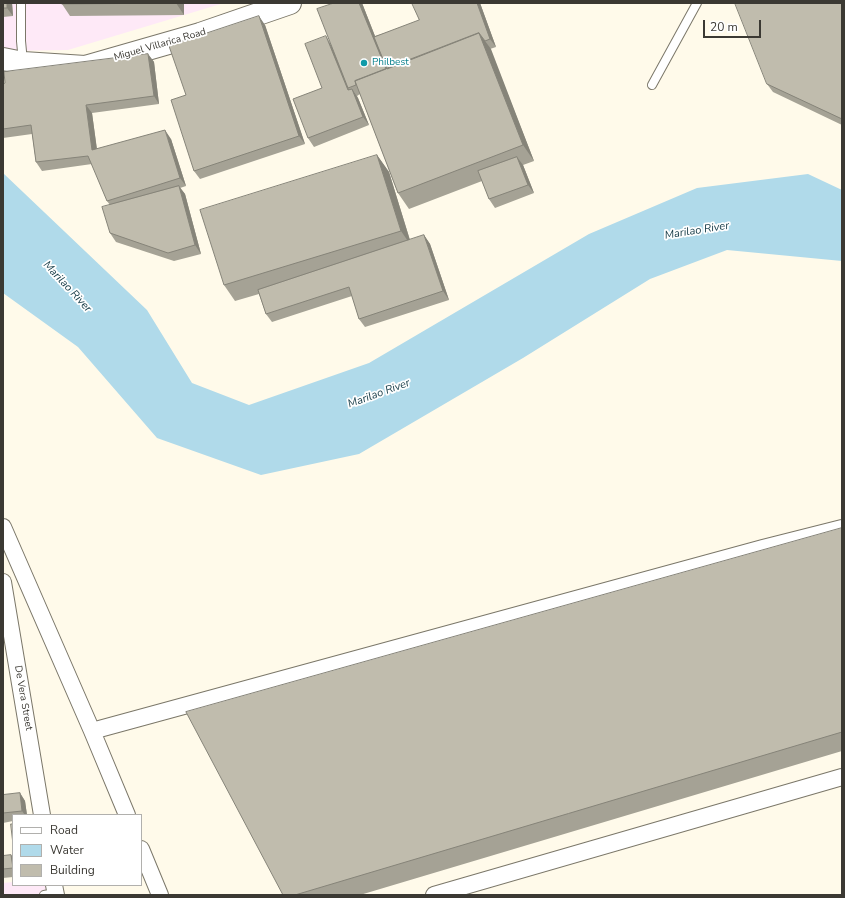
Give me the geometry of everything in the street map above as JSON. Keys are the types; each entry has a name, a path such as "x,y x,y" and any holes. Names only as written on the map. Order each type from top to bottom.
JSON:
{"main road":[{"name":"Miguel Villarica Road","path":"13,61 85,67 200,34 290,3"}],"street":[{"path":"3,527 127,814"},
{"path":"92,731 763,548 842,528"},
{"name":"De Vera Street","path":"3,582 42,814"},
{"path":"434,895 842,777"},
{"path":"142,851 160,895"}],"lane":[{"path":"13,61 21,41 21,3"},
{"path":"652,85 697,3"}],"shaded area":[{"path":"3,3 224,3 68,50 3,51"},
{"path":"12,882 12,886 48,886 53,895 3,895 3,883"}],"water":[{"name":"Marilao River","path":"3,173 147,310 192,383 249,405 369,363 589,234 697,188 808,174 842,190 842,261 727,250 650,279 523,358 359,454 261,475 157,438 78,347 3,293"}],"building":[{"path":"3,3 7,3 7,8 3,8"},
{"path":"62,3 176,3 62,4"},
{"name":"Philbest","path":"334,3 359,3 386,69 355,81 356,85 348,88 317,9"},
{"path":"412,3 477,3 490,39 485,41 479,33 387,69 374,37 419,20"},
{"path":"735,3 842,3 842,119 767,84"},
{"path":"259,16 299,136 194,171 171,100 186,95 169,46"},
{"path":"479,33 523,145 398,193 355,81"},
{"path":"326,36 348,90 352,89 363,117 308,138 293,99 322,88 305,44"},
{"path":"148,54 154,96 86,105 92,150 165,130 180,178 107,201 88,156 36,162 31,125 3,129 4,72"},
{"path":"377,155 401,231 224,285 200,210"},
{"path":"517,157 528,185 489,199 478,171"},
{"path":"179,186 195,245 168,253 110,233 102,207"},
{"path":"424,235 443,291 359,319 349,287 266,314 258,290"},
{"path":"842,528 842,732 295,895 283,895 186,712"},
{"path":"20,793 22,811 3,813 3,795"},
{"path":"11,855 12,868 3,869 3,856"}],"place":[{"name":"Philbest","path":"364,63"}]}
